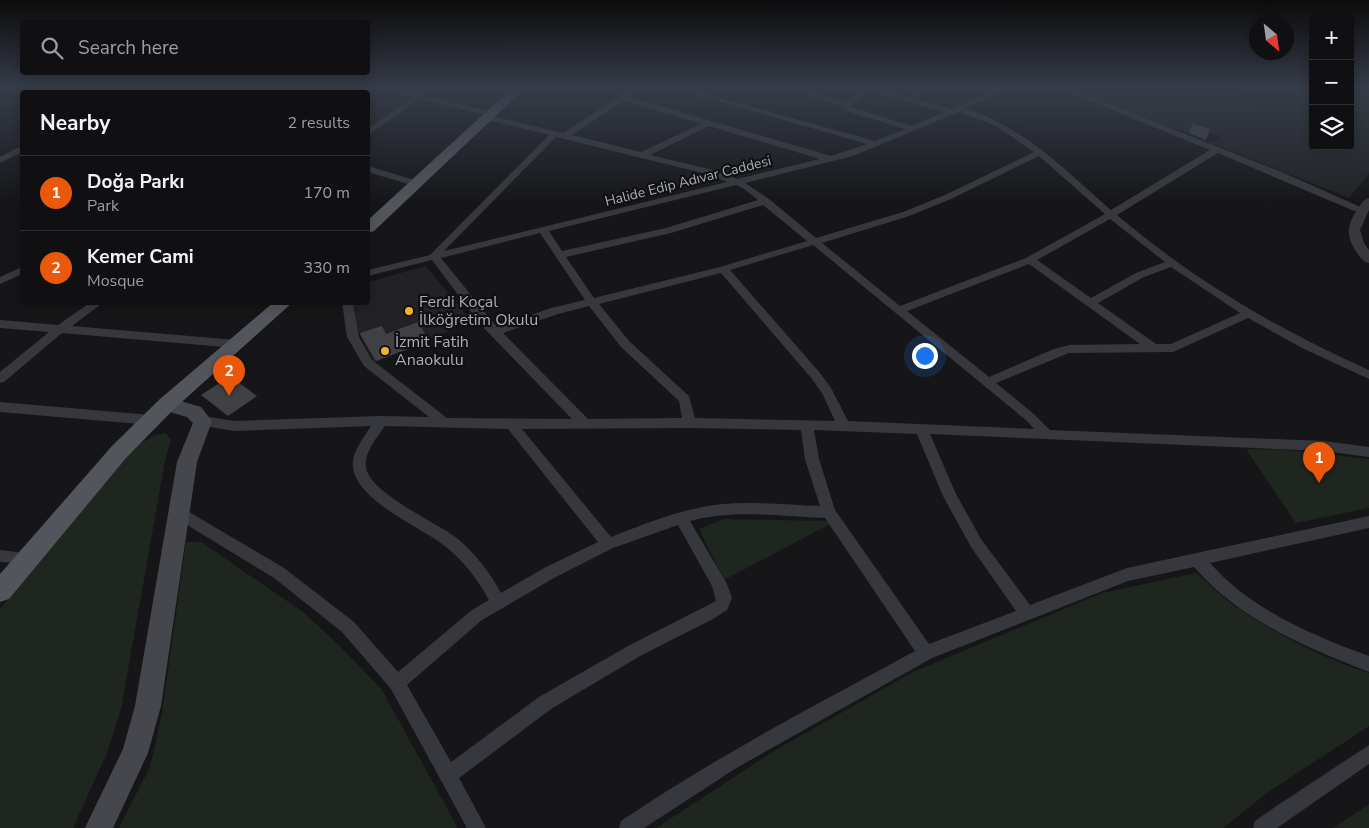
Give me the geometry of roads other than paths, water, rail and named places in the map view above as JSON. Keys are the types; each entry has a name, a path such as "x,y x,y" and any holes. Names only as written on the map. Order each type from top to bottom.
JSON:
{"main road":[{"path":"370,226 476,127"},
{"path":"0,591 119,452 159,412 282,305"},
{"path":"99,828 134,753 148,706 188,462 203,421 194,412 159,412"}],"street":[{"path":"528,127 714,172 739,182 816,241 988,382 1047,434"},
{"path":"573,127 559,135 455,233 434,256 441,268 494,332 583,422"},
{"path":"642,155 701,127"},
{"path":"721,127 830,160"},
{"path":"814,127 876,144"},
{"path":"905,127 913,129"},
{"name":"Halide Edip Adıvar Caddesi","path":"370,272 830,160 918,127"},
{"path":"1001,127 1040,152 1110,215 1172,263 1248,314 1308,349 1369,375"},
{"path":"1159,127 1315,189 1366,206 1355,222 1354,234 1360,249 1369,259"},
{"path":"899,310 1030,260 1110,215 1216,150"},
{"path":"0,160 20,151"},
{"path":"494,332 520,322 591,301 723,269 919,209 1004,171 1040,152"},
{"path":"370,170 415,183"},
{"path":"560,256 668,230 766,201"},
{"path":"543,230 591,301 625,344 685,399 689,414 688,422"},
{"path":"1030,260 1153,348"},
{"path":"1090,303 1140,275 1172,263"},
{"path":"723,269 816,376 827,391 844,426"},
{"path":"0,281 20,271"},
{"path":"0,379 60,329 95,305"},
{"path":"348,305 353,337 368,364 444,423"},
{"path":"988,382 1058,352 1068,350 1173,348 1248,314"},
{"path":"0,324 236,344"},
{"path":"0,407 159,412"},
{"path":"203,421 235,426 381,422 511,424 688,422 807,425 1324,446 1369,452"},
{"path":"381,422 365,448 359,466 362,477 375,492 405,514 450,542 473,563 498,602"},
{"path":"511,424 608,544"},
{"path":"807,425 812,459 829,512 926,653"},
{"path":"922,430 950,496 976,543 1026,613"},
{"path":"397,683 477,615 549,572 608,544 699,513 733,509 829,512"},
{"path":"180,513 279,573 348,627 397,683 447,776 478,828"},
{"path":"447,776 545,703 634,651 722,605 724,598 719,584 681,518"},
{"path":"628,828 673,797 732,761 926,653 1127,575 1369,522"},
{"path":"0,556 28,558"},
{"path":"1197,559 1236,598 1267,618 1305,638 1369,664"},
{"path":"1262,828 1281,813 1369,754"}],"place":[{"name":"Ferdi Koçal İlköğretim Okulu","path":"409,311"},
{"name":"İzmit Fatih Anaokulu","path":"385,351"},
{"name":"Kemer Cami","path":"229,396"},
{"name":"Doğa Parkı","path":"1319,483"}]}
